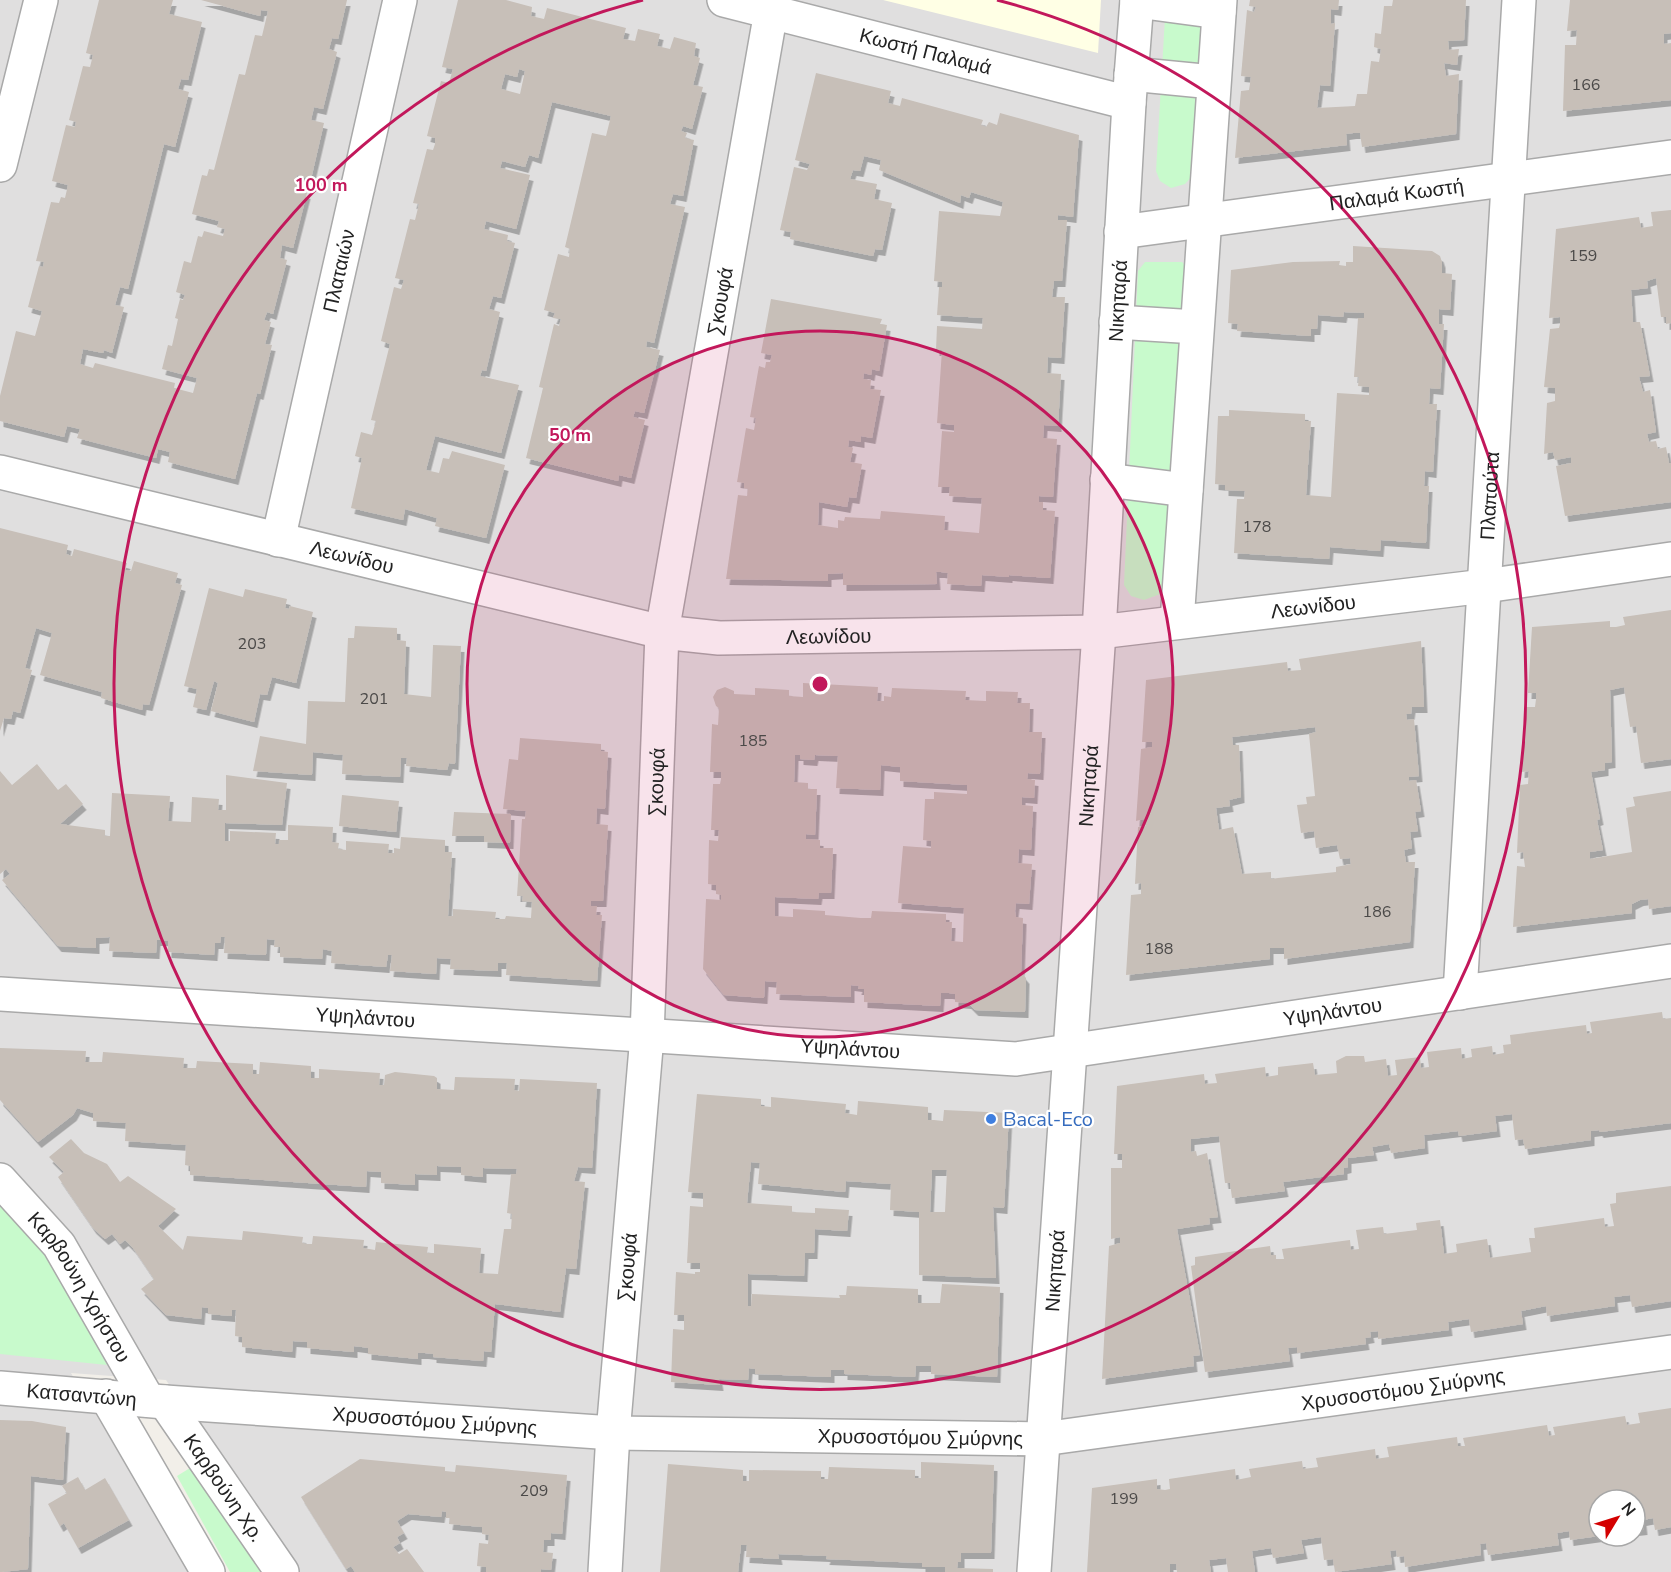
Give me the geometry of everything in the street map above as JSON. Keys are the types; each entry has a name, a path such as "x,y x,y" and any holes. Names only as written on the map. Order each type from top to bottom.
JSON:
{"street":[{"path":"0,165 41,0"},
{"name":"Πλαταιών","path":"278,540 400,0"},
{"name":"Κωστή Παλαμά","path":"724,0 771,6 1130,88 1213,82"},
{"name":"Πλαπούτα","path":"1460,993 1519,0"},
{"path":"1137,1 1219,6 1177,622"},
{"name":"Νικηταρά","path":"1034,1572 1068,1051 1099,632 1121,232 1137,1"},
{"name":"Σκουφά","path":"605,1572 613,1433 646,1036 662,632 771,6"},
{"name":"Παλαμά Κωστή","path":"1121,232 1671,157"},
{"path":"1116,322 1196,327"},
{"name":"Λεωνίδου","path":"0,472 662,632 719,638 1099,632 1485,586 1671,559"},
{"path":"1107,480 1186,490"},
{"name":"Υψηλάντου","path":"0,968 12,995 1016,1059 1671,961"},
{"name":"Καρβούνη Χρήστου","path":"0,1180 59,1245 157,1401"},
{"name":"Χρυσοστόμου Σμύρνης","path":"157,1401 613,1433 1043,1438 1671,1352"},
{"name":"Κατσαντώνη","path":"0,1388 157,1401"},
{"path":"106,1396 208,1572"},
{"name":"Καρβούνη Χρ.","path":"157,1401 282,1572"}],"shaded area":[{"path":"0,0 1671,0 1671,1572 296,1572 166,1380 71,1373 190,1572 0,1572"},
{"path":"883,0 1101,0 1098,53"}],"green space":[{"path":"1166,0 1205,0 1196,172 1185,184 1171,188 1160,181 1156,171"},
{"path":"1145,262 1182,262 1188,268 1163,593 1144,600 1131,596 1124,585 1138,271"},
{"path":"0,1201 42,1247 107,1365 0,1354"},
{"path":"190,1468 262,1572 230,1572 177,1476"}],"building":[{"path":"99,0 173,0 169,14 202,22 188,80 181,79 178,89 189,92 175,147 164,144 128,289 120,287 115,305 124,307 112,353 104,350 103,353 83,349 80,364 93,368 95,363 175,383 174,388 193,393 197,378 162,369 168,345 172,346 180,299 183,300 185,295 176,292 184,261 191,263 198,236 202,237 204,231 223,236 225,229 217,227 219,221 192,214 202,175 207,176 209,169 214,170 239,74 245,75 255,35 262,36 268,11 261,10 260,16 201,0 347,0 338,39 332,38 329,49 337,52 323,109 314,107 311,120 324,123 311,179 297,175 296,190 307,193 293,248 282,245 280,258 287,260 273,314 267,312 264,320 271,322 265,344 272,345 235,479 168,462 170,452 158,449 156,458 77,438 80,429 67,426 64,437 0,421 0,396 16,331 35,336 42,311 28,307 39,266 43,267 44,262 36,261 51,202 59,203 61,197 65,198 68,185 52,181 66,125 75,127 76,122 69,120 83,66 90,67 93,55 86,53"},
{"path":"458,0 506,0 532,7 531,16 544,19 547,8 626,28 623,39 635,41 638,29 660,34 657,46 670,49 674,37 696,43 694,56 700,58 693,85 703,87 692,129 683,126 681,131 687,133 685,138 694,140 683,196 673,194 670,204 685,207 654,343 647,341 646,347 660,350 644,413 635,411 633,417 645,420 631,478 619,475 618,481 526,458 543,388 539,387 554,324 559,326 561,319 553,318 555,313 544,310 558,254 569,257 570,249 565,247 592,133 606,136 611,116 552,102 538,158 529,155 525,167 502,161 500,168 530,175 516,229 486,221 484,229 508,235 507,241 515,243 501,298 493,296 489,309 500,312 486,371 482,370 480,376 519,385 501,453 435,436 426,470 439,473 443,458 449,459 452,451 505,465 486,538 435,526 437,518 405,509 403,520 351,508 362,458 355,456 361,432 372,435 376,421 371,420 390,344 381,341 394,287 401,289 404,280 395,278 410,219 415,220 419,204 413,203 427,149 433,150 435,144 435,138 427,136 441,81 449,83 453,69 442,67","holes":["519,69 525,71 520,94 501,89 505,74 517,77"]},
{"path":"1250,0 1339,0 1338,10 1331,9 1331,24 1335,23 1330,86 1320,85 1317,108 1355,106 1357,94 1367,94 1371,61 1379,62 1381,49 1374,47 1375,33 1381,34 1384,6 1392,6 1393,0 1466,0 1464,40 1448,41 1449,50 1459,49 1457,65 1444,63 1446,76 1459,74 1456,134 1362,147 1360,133 1353,133 1346,134 1347,145 1235,158 1241,91 1249,90 1251,77 1241,76 1247,10 1254,12 1256,7 1249,6"},
{"path":"1570,0 1671,0 1671,33 1664,34 1664,44 1671,43 1671,100 1563,111 1565,45 1576,45 1577,30 1567,31"},
{"path":"816,73 891,91 888,103 900,106 902,98 983,120 981,125 986,127 989,122 997,125 1000,113 1079,135 1073,217 1058,215 1058,220 1067,220 1062,281 1054,281 1052,297 1065,297 1061,358 1048,357 1047,373 1061,374 1058,426 1044,425 1043,438 1057,439 1053,497 1039,496 1039,502 1043,502 1043,510 1055,511 1050,578 982,575 981,586 947,584 948,573 941,572 936,572 937,584 843,585 843,573 828,574 828,581 726,579 738,495 747,496 748,489 744,488 744,483 737,482 746,428 754,430 756,418 750,417 759,366 765,368 766,362 770,362 772,355 761,353 771,299 882,319 880,324 887,325 879,371 872,369 871,375 864,373 863,379 871,380 870,389 881,390 872,438 861,436 861,442 849,440 848,447 853,448 850,462 862,464 856,498 849,497 847,507 819,502 818,525 838,528 838,520 844,521 845,517 880,519 881,511 945,516 944,530 979,533 982,498 949,496 950,487 938,487 942,431 954,432 954,425 937,423 942,350 936,350 937,326 982,329 983,318 937,315 939,287 942,287 942,282 934,281 939,211 1000,216 1003,202 971,192 969,198 961,195 960,203 879,170 881,160 864,156 860,171 853,170 850,179 877,184 874,199 892,203 882,250 875,249 873,256 790,239 791,232 780,230 794,167 807,170 810,164 795,160"},
{"path":"1671,210 1671,323 1666,324 1666,317 1661,317 1656,278 1647,281 1648,288 1631,290 1633,322 1640,322 1650,376 1639,377 1643,392 1650,390 1656,432 1647,434 1649,442 1656,441 1658,449 1666,447 1669,463 1671,463 1671,502 1565,516 1556,466 1571,463 1571,457 1555,460 1553,452 1544,454 1547,403 1555,401 1555,388 1544,387 1550,329 1559,328 1560,324 1560,317 1549,318 1556,229 1639,217 1641,228 1653,226 1651,212"},
{"path":"1353,246 1432,251 1440,256 1442,273 1452,274 1450,310 1439,309 1439,324 1444,324 1440,389 1430,388 1429,404 1437,404 1433,472 1425,471 1424,486 1429,486 1426,543 1381,540 1380,551 1330,547 1329,559 1234,553 1237,499 1244,499 1245,491 1225,490 1225,485 1215,484 1218,416 1229,416 1229,410 1305,414 1305,421 1311,421 1306,495 1331,497 1337,393 1369,395 1369,387 1358,386 1359,377 1354,377 1358,318 1364,318 1364,313 1344,312 1343,317 1318,315 1317,329 1311,329 1311,336 1237,331 1238,324 1228,323 1231,270 1293,262 1340,261 1339,265 1346,266 1346,262 1353,262"},
{"path":"0,528 68,545 66,554 72,556 74,549 127,563 125,570 131,571 134,561 178,573 175,583 182,585 149,705 143,704 142,710 101,698 102,692 40,675 52,633 36,628 25,668 32,670 20,713 13,711 11,719 4,718 0,731"},
{"path":"209,588 243,597 245,589 287,599 285,608 289,609 290,606 313,612 296,683 272,677 267,695 260,694 254,722 211,711 218,683 214,681 206,710 193,707 197,689 184,686"},
{"path":"1671,610 1671,759 1641,763 1636,726 1630,727 1624,687 1610,690 1612,762 1605,763 1605,770 1591,772 1603,850 1590,852 1590,859 1632,852 1626,808 1635,806 1633,797 1671,791 1671,906 1649,909 1648,899 1640,900 1632,904 1632,913 1513,927 1517,866 1525,867 1523,852 1517,853 1520,785 1528,784 1529,771 1521,772 1526,707 1535,707 1536,699 1536,693 1528,693 1532,627 1610,621 1610,627 1616,627 1625,625 1623,617"},
{"path":"355,626 397,628 397,640 406,641 404,694 431,697 433,645 461,646 455,764 449,763 447,770 406,766 407,758 401,758 400,777 342,774 343,755 313,752 312,775 253,771 260,736 306,744 308,701 345,702 348,638 354,638"},
{"path":"1421,641 1424,707 1412,707 1411,714 1406,714 1407,720 1414,719 1419,776 1409,777 1409,781 1416,780 1421,811 1415,812 1418,831 1410,832 1412,848 1404,850 1406,862 1415,862 1410,942 1284,959 1284,948 1270,948 1270,959 1126,975 1131,895 1141,894 1141,883 1135,884 1138,827 1146,826 1144,819 1136,821 1141,749 1152,747 1152,742 1142,742 1146,680 1287,662 1288,671 1301,670 1299,659","holes":["1315,727 1316,732 1309,734 1315,796 1306,797 1307,804 1297,805 1301,833 1314,831 1316,848 1337,845 1340,859 1350,858 1351,864 1336,867 1336,872 1271,879 1271,872 1242,874 1233,827 1219,830 1216,808 1230,806 1229,800 1241,797 1239,745 1233,745 1232,737"]},
{"path":"803,683 878,687 877,701 884,701 884,696 891,697 892,688 966,691 965,700 986,701 986,691 1018,692 1017,703 1030,703 1029,732 1042,732 1040,774 1028,773 1027,779 1035,780 1034,798 1022,797 1022,805 1033,806 1031,850 1019,849 1018,863 1032,864 1029,904 1016,903 1015,911 1016,917 1023,918 1021,972 1026,978 1025,1012 975,1010 968,1003 955,1002 955,994 949,993 941,993 940,1006 864,1002 864,989 851,985 851,997 776,994 777,982 765,981 764,998 724,995 703,969 706,899 721,900 721,895 716,894 716,885 708,884 709,840 718,841 719,830 711,830 713,784 720,784 721,779 721,772 710,772 712,724 718,725 719,708 713,697 717,690 725,687 734,691 734,694 755,695 755,688 789,690 789,696 803,697","holes":["795,755 800,755 800,759 814,760 815,755 838,756 836,788 880,790 881,765 900,767 900,781 967,785 967,794 934,792 934,799 925,799 923,840 931,841 931,848 903,846 898,903 964,908 963,942 951,941 952,922 946,922 946,914 872,911 871,918 861,918 825,915 825,911 793,909 793,917 775,916 775,897 818,899 819,893 831,893 833,848 820,848 820,840 806,839 806,834 815,835 817,789 808,789 808,783 794,782"]},
{"path":"520,738 601,744 601,751 608,752 605,809 597,808 596,824 608,825 603,901 591,901 591,906 597,906 596,915 602,915 597,981 506,975 507,963 498,963 498,971 450,969 451,959 437,958 436,974 390,971 392,955 388,955 386,967 331,963 332,951 323,949 322,959 280,957 280,947 274,947 275,940 267,939 266,955 224,953 225,937 221,937 220,943 215,943 214,955 168,952 168,941 163,940 157,940 156,953 109,951 110,937 96,938 96,948 58,946 2,880 10,874 6,869 0,874 0,771 12,785 37,764 58,790 66,784 83,804 60,824 105,830 105,836 110,836 112,793 170,796 168,821 191,822 192,797 219,799 218,810 226,810 226,775 287,783 282,825 225,823 225,841 230,841 230,831 276,833 275,844 279,844 279,840 288,840 288,825 333,827 332,842 339,843 338,849 346,850 346,841 389,844 388,853 394,853 394,848 400,849 401,837 445,840 445,852 452,852 448,916 453,916 453,909 496,912 495,919 505,919 506,916 531,918 532,902 522,901 523,896 517,896 522,819 525,819 526,811 503,809 509,759 518,760"},
{"path":"342,795 399,801 396,832 339,826"},
{"path":"454,812 511,814 510,843 484,842 484,836 452,836"},
{"path":"1662,1012 1663,1019 1671,1018 1671,1123 1600,1132 1599,1130 1591,1131 1591,1140 1525,1149 1523,1139 1515,1140 1512,1114 1495,1116 1497,1131 1459,1136 1458,1131 1424,1135 1425,1148 1391,1153 1389,1144 1372,1147 1374,1155 1348,1158 1348,1167 1344,1168 1344,1174 1283,1182 1285,1191 1232,1198 1230,1183 1225,1183 1219,1136 1191,1139 1191,1152 1196,1151 1197,1156 1207,1153 1218,1217 1209,1218 1210,1224 1177,1229 1200,1355 1193,1356 1194,1366 1102,1379 1109,1246 1120,1243 1120,1237 1111,1239 1111,1168 1122,1168 1122,1154 1114,1154 1117,1086 1204,1074 1205,1084 1217,1083 1215,1074 1265,1067 1266,1077 1278,1075 1278,1067 1313,1063 1315,1075 1337,1073 1336,1061 1346,1056 1364,1056 1365,1062 1386,1059 1388,1076 1397,1075 1395,1060 1420,1057 1421,1068 1429,1067 1427,1052 1461,1048 1462,1059 1472,1057 1471,1049 1492,1046 1493,1055 1504,1053 1503,1045 1511,1044 1510,1035 1586,1025 1587,1034 1592,1033 1590,1022"},
{"path":"0,1048 86,1051 85,1062 102,1062 103,1052 184,1058 183,1068 196,1068 197,1061 253,1064 253,1074 259,1074 260,1062 311,1066 311,1078 319,1078 319,1069 380,1073 379,1085 384,1085 385,1075 395,1072 434,1076 437,1078 437,1089 454,1090 455,1077 515,1079 514,1090 519,1091 520,1079 597,1083 592,1168 578,1167 574,1181 585,1182 576,1269 566,1268 560,1312 495,1304 491,1352 484,1351 483,1361 433,1357 433,1354 425,1353 418,1353 418,1359 368,1354 368,1348 354,1346 354,1352 307,1348 307,1342 293,1341 292,1352 242,1347 242,1337 235,1336 236,1310 232,1310 232,1316 208,1314 208,1308 202,1307 201,1319 166,1315 141,1289 154,1279 133,1248 125,1240 120,1244 112,1234 105,1239 93,1228 58,1177 64,1172 49,1157 71,1139 84,1153 107,1164 120,1182 128,1176 176,1209 158,1226 183,1250 187,1236 242,1240 243,1231 303,1237 302,1243 307,1244 312,1244 313,1236 364,1240 363,1248 375,1250 376,1242 428,1247 427,1253 434,1253 434,1244 481,1248 479,1273 498,1274 504,1229 511,1229 512,1214 507,1213 511,1174 516,1174 517,1169 483,1168 483,1177 461,1175 461,1167 437,1166 437,1175 415,1174 415,1185 381,1183 381,1172 367,1171 366,1187 190,1175 190,1166 185,1165 186,1145 125,1141 126,1123 93,1121 93,1113 77,1108 73,1115 38,1142 0,1100"},
{"path":"697,1094 761,1099 761,1106 771,1107 771,1097 846,1104 845,1113 857,1115 858,1101 928,1107 928,1120 943,1121 944,1110 1009,1113 1004,1208 993,1207 996,1278 919,1275 919,1212 890,1210 891,1184 846,1181 845,1192 758,1184 760,1163 751,1162 747,1203 792,1206 792,1212 815,1213 815,1208 849,1210 847,1231 815,1229 814,1253 805,1253 804,1276 748,1274 748,1306 751,1306 752,1294 840,1298 839,1295 846,1295 847,1286 918,1289 918,1303 940,1303 942,1284 1000,1287 997,1377 931,1374 931,1366 916,1366 915,1377 844,1374 844,1370 831,1370 831,1377 755,1374 755,1369 749,1368 748,1380 719,1379 720,1385 671,1382 673,1329 684,1330 684,1315 674,1315 676,1272 695,1274 695,1272 700,1272 700,1263 687,1263 690,1206 703,1207 703,1193 688,1192","holes":["932,1170 947,1170 945,1212 930,1212"]},
{"path":"1671,1186 1671,1301 1632,1307 1630,1295 1614,1297 1615,1306 1547,1316 1546,1306 1521,1311 1523,1324 1471,1332 1469,1319 1448,1322 1449,1330 1378,1339 1378,1331 1370,1332 1371,1337 1365,1338 1366,1344 1297,1353 1297,1347 1288,1348 1290,1361 1205,1372 1191,1266 1195,1265 1195,1257 1270,1246 1271,1255 1276,1255 1276,1259 1284,1259 1282,1249 1350,1240 1351,1250 1359,1249 1356,1230 1383,1227 1384,1234 1417,1230 1416,1223 1440,1220 1444,1254 1457,1252 1456,1244 1487,1239 1490,1258 1531,1252 1529,1238 1535,1238 1534,1228 1604,1218 1605,1227 1614,1226 1610,1204 1616,1203 1616,1193"},
{"path":"1671,1408 1671,1527 1655,1530 1653,1518 1647,1519 1647,1488 1587,1488 1587,1538 1570,1540 1569,1531 1557,1533 1559,1545 1488,1555 1486,1543 1480,1544 1481,1555 1405,1567 1404,1556 1397,1557 1396,1550 1390,1551 1392,1564 1335,1572 1333,1559 1324,1560 1321,1537 1301,1540 1304,1553 1273,1558 1271,1548 1252,1551 1255,1572 1228,1572 1226,1558 1209,1560 1211,1572 1177,1572 1176,1564 1170,1564 1170,1572 1087,1572 1092,1488 1157,1479 1157,1489 1165,1490 1170,1489 1169,1479 1235,1469 1236,1480 1251,1477 1249,1469 1302,1461 1303,1469 1318,1467 1316,1458 1375,1449 1376,1459 1389,1457 1387,1447 1457,1437 1458,1446 1465,1446 1463,1438 1547,1425 1549,1436 1555,1435 1553,1427 1625,1416 1627,1425 1640,1423 1638,1413"},
{"path":"0,1420 32,1421 66,1427 63,1480 31,1476 28,1569 2,1572 0,1572"},
{"path":"360,1459 445,1467 445,1471 455,1472 456,1465 567,1475 562,1534 551,1533 551,1540 544,1540 543,1552 553,1553 551,1570 486,1572 486,1567 477,1566 479,1543 488,1544 489,1535 482,1534 482,1527 449,1524 450,1518 446,1518 446,1512 442,1511 441,1517 408,1514 397,1521 404,1533 397,1537 400,1543 393,1547 399,1554 407,1549 424,1572 355,1572 351,1566 346,1569 301,1497"},
{"path":"921,1462 994,1465 991,1553 961,1553 961,1562 958,1562 957,1568 993,1569 993,1572 945,1572 945,1567 922,1567 922,1563 826,1559 827,1556 778,1554 779,1559 746,1557 747,1545 741,1545 738,1572 660,1572 668,1464 743,1470 743,1481 749,1481 749,1470 821,1471 821,1479 828,1479 829,1467 915,1470 915,1478 921,1478"},
{"path":"78,1477 85,1490 105,1478 129,1520 78,1548 64,1523 60,1526 48,1504 67,1493 62,1486"}],"place":[{"name":"Bacal-Eco","path":"991,1119"}]}
